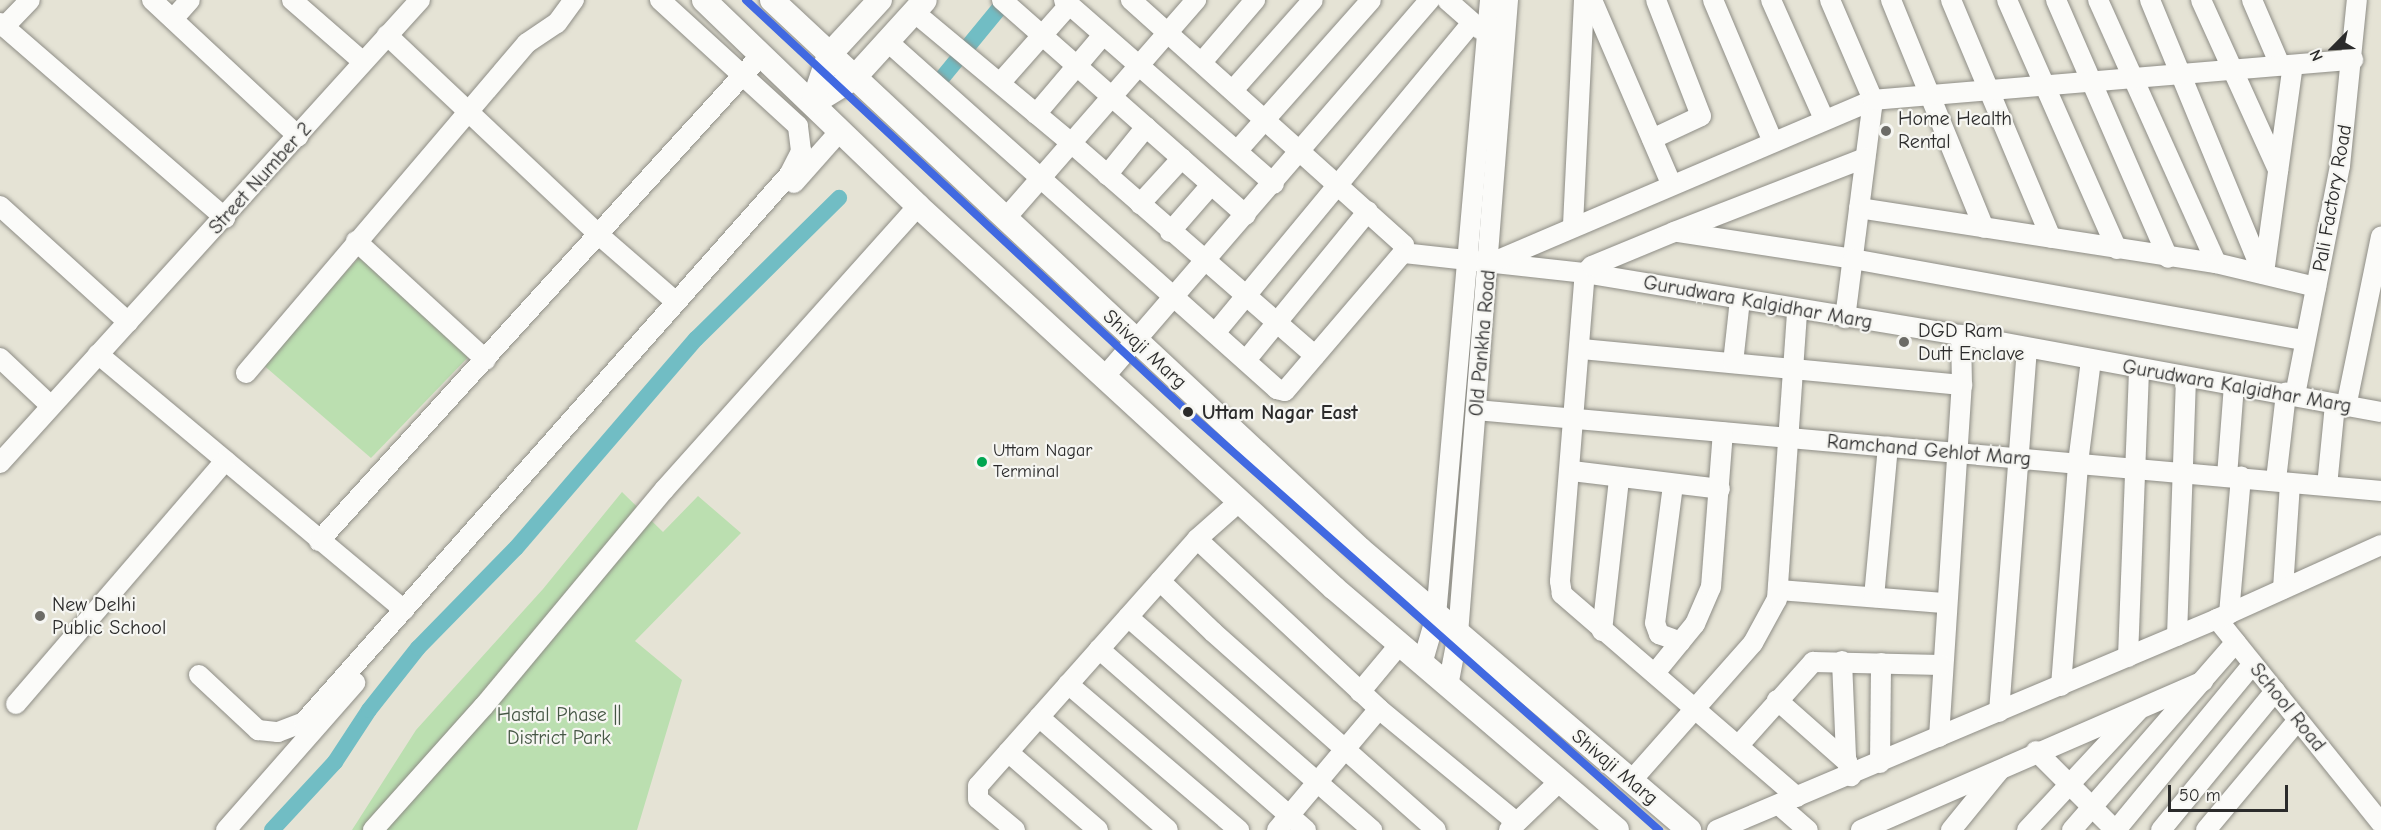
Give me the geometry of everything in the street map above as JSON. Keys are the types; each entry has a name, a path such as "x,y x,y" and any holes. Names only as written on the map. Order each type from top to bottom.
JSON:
{"main road":[{"path":"704,0 918,206 1240,501 1422,664 1617,830"},
{"name":"Shivaji Marg","path":"772,0 1137,342 1436,616 1689,830"},
{"path":"813,103 829,55 880,0"},
{"path":"813,103 854,78 919,6"}],"street":[{"path":"30,0 2,25 225,218"},
{"path":"152,0 298,136"},
{"path":"173,19 190,0"},
{"path":"292,0 363,62"},
{"name":"Street Number 2","path":"0,463 225,218 420,0"},
{"path":"246,373 356,241 471,113 527,44 557,23 574,0"},
{"path":"199,675 258,730 278,732 296,726 404,610 789,175 801,151 798,126 660,0"},
{"path":"1002,0 1246,215"},
{"path":"1005,219 1196,0"},
{"path":"1202,62 1255,0"},
{"path":"1233,90 1313,0"},
{"path":"1238,150 1371,0"},
{"path":"1105,376 1137,342 1174,294 1301,153 1430,0"},
{"path":"1216,332 1336,183 1480,29 1447,0"},
{"name":"Old Pankha Road","path":"1448,686 1458,634 1476,410 1480,29 1490,0"},
{"name":"Old Pankha Road","path":"1422,664 1436,616 1508,0"},
{"path":"1573,225 1584,0"},
{"path":"1592,0 1671,183"},
{"path":"1652,139 1701,116 1656,0"},
{"path":"1713,0 1773,142"},
{"path":"1771,0 1824,119"},
{"path":"1830,0 1874,100 1845,318"},
{"path":"1891,0 1984,228"},
{"path":"1951,0 2051,238"},
{"path":"2007,0 2117,249"},
{"path":"2056,0 2089,81 2168,258"},
{"path":"2098,0 2216,263"},
{"path":"2150,0 2263,274"},
{"path":"2200,0 2278,170"},
{"path":"2252,0 2287,65 2278,170 2263,274"},
{"name":"Pali Factory Road","path":"2283,589 2283,482 2290,394 2306,340 2340,166 2353,60 2357,0"},
{"path":"888,41 1281,391 1289,388 1403,253 1402,241 1301,153 1134,1"},
{"path":"1000,83 1042,37 1066,2 1238,150 1274,184"},
{"path":"919,6 1000,83 1315,356"},
{"path":"387,35 599,235 676,302"},
{"path":"1036,114 1103,35"},
{"path":"319,542 762,54"},
{"path":"1479,263 1874,100 2353,60"},
{"path":"1107,175 1146,127"},
{"path":"225,830 840,131"},
{"path":"1808,830 1788,801 1738,746 1655,673 1602,631 1560,588 1572,471 1585,273 1592,266 1674,232 1865,158"},
{"path":"1140,204 1182,159"},
{"path":"1170,232 1211,185"},
{"path":"0,206 128,322"},
{"path":"373,830 484,706 664,490 918,206"},
{"path":"1859,208 2168,258 2216,263 2316,287"},
{"path":"1247,359 1368,211"},
{"path":"1674,232 1853,259 2306,340"},
{"path":"2327,486 2340,406 2381,237"},
{"path":"356,241 486,360"},
{"name":"Gurudwara Kalgidhar Marg","path":"1403,253 1585,273 1797,311 1962,335 2381,412"},
{"path":"1734,363 1740,300"},
{"path":"1631,781 1697,710 1753,643 1771,613 1779,590 1786,438 1797,311"},
{"path":"1939,737 1941,665 1962,385 1962,335"},
{"path":"1999,712 2027,348"},
{"path":"1581,349 1962,385"},
{"path":"98,354 319,542 404,610"},
{"path":"0,358 51,406"},
{"path":"2061,686 2078,463 2091,360"},
{"path":"2127,657 2137,468 2139,368"},
{"path":"2177,636 2186,472 2186,376"},
{"path":"2223,616 2234,477 2234,385"},
{"name":"Ramchand Gehlot Marg","path":"1476,410 2381,491"},
{"path":"1655,673 1695,624 1711,587 1723,432"},
{"path":"1874,597 1888,447"},
{"path":"16,704 225,461"},
{"path":"1572,471 1619,480 1720,489"},
{"path":"1602,631 1619,480"},
{"path":"1673,484 1655,623 1659,634 1681,642"},
{"path":"1015,830 975,795 978,786 1197,539 1240,501"},
{"path":"1197,539 1360,692 1512,826 1560,781"},
{"path":"1717,830 1788,801 1849,769 1880,763 2223,616 2381,545"},
{"path":"1160,581 1213,632 1346,747 1436,830"},
{"path":"1779,590 1946,603"},
{"name":"School Road","path":"2223,616 2236,642 2298,720 2373,823"},
{"path":"1128,617 1372,830"},
{"path":"2072,830 2236,642"},
{"path":"1360,692 1400,644"},
{"path":"1100,649 1283,823 1306,830"},
{"path":"1738,746 1809,665 1842,661 1941,665"},
{"path":"1842,661 1849,769"},
{"path":"1880,763 1881,663"},
{"path":"2036,751 2116,830 2253,664"},
{"path":"1861,830 2036,751 2203,681"},
{"path":"1068,684 1239,830"},
{"path":"2161,830 2275,691"},
{"path":"1777,700 1849,769"},
{"path":"2027,830 2068,783 2144,705"},
{"path":"1283,823 1379,709"},
{"path":"1039,717 1168,830"},
{"path":"2206,830 2298,720"},
{"path":"1008,752 1098,830"},
{"path":"1951,830 2004,765"}],"green space":[{"path":"368,248 474,351 371,458 261,363"},
{"name":"Hastal Phase || District Park","path":"622,492 663,532 698,496 741,533 635,641 682,680 637,830 352,830 416,730 543,589"}],"waterway":[{"path":"942,78 1006,0"},
{"path":"272,830 335,762 369,710 418,648 516,548 696,339 839,198"}],"transit line":[{"path":"746,0 1188,412 1659,830"}],"place":[{"name":"Home Health Rental","path":"1886,131"},
{"name":"DGD Ram Dutt Enclave","path":"1904,342"},
{"name":"Uttam Nagar East","path":"1188,412"},
{"name":"Uttam Nagar Terminal","path":"982,462"},
{"name":"New Delhi Public School","path":"40,616"}]}
